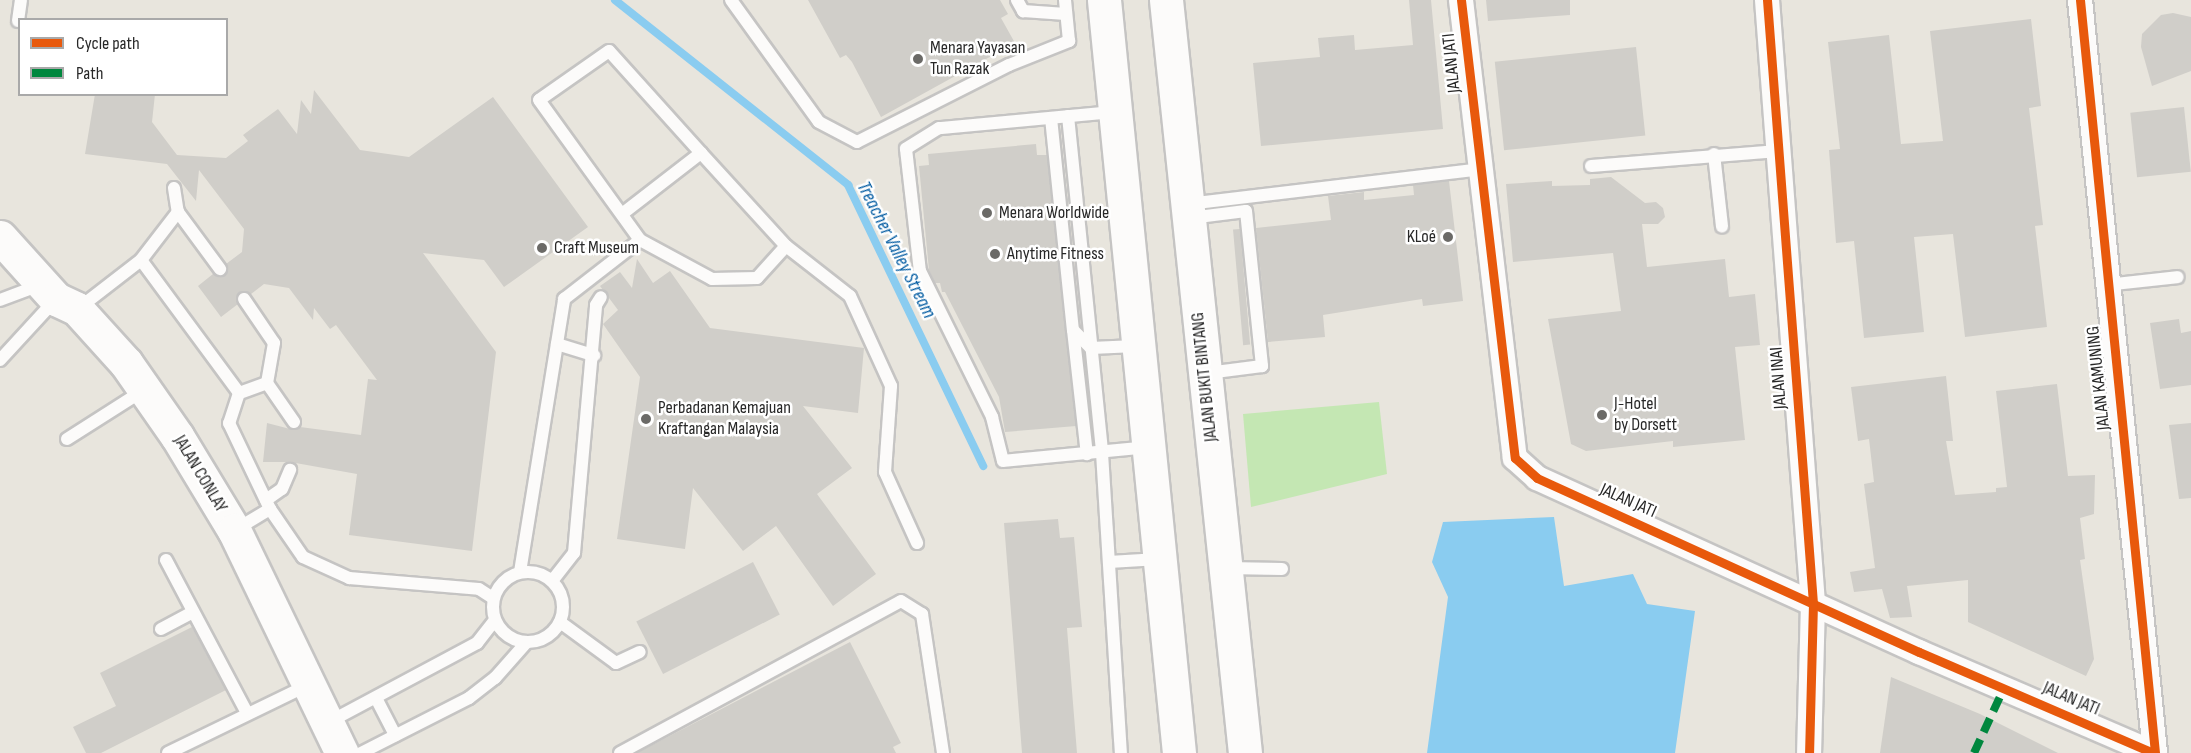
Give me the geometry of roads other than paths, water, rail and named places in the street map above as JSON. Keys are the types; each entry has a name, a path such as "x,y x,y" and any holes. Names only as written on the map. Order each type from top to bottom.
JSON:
{"main road":[{"path":"1104,0 1179,753"},
{"name":"JALAN BUKIT BINTANG","path":"1166,0 1245,753"},
{"name":"JALAN CONLAY","path":"0,237 145,390 205,477 234,530 342,753"}],"street":[{"name":"JALAN JATI","path":"1461,0 1515,458 1537,478 1813,603 2155,753"},
{"name":"JALAN INAI","path":"1767,0 1813,603 1809,753"},
{"name":"JALAN KAMUNING","path":"2080,0 2094,111 2106,285 2155,753"}],"lane":[{"path":"18,18 21,0"},
{"path":"731,0 819,122 857,142 1009,65 1069,41 1065,0"},
{"path":"1017,0 1023,11 1066,14"},
{"path":"786,246 757,278 712,279 640,240 539,100 609,51 786,246 850,296 891,386 885,472 916,543"},
{"path":"1116,112 939,128 906,149 920,271 992,417 1003,460 1150,447"},
{"path":"1068,116 1101,453 1121,753"},
{"path":"1051,118 1087,454"},
{"path":"1591,166 1714,154 1778,151"},
{"path":"622,214 701,153"},
{"path":"1714,154 1722,227"},
{"path":"1188,212 1480,169"},
{"path":"174,188 178,212 220,269"},
{"path":"1188,212 1246,211 1262,366 1205,373"},
{"path":"0,300 59,297 141,260 178,212"},
{"path":"520,572 564,299 640,240"},
{"path":"141,260 239,393"},
{"path":"2106,285 2178,277"},
{"path":"0,360 59,297"},
{"path":"552,581 574,553 594,355 596,304 602,297"},
{"path":"244,300 274,343 267,383 294,422"},
{"path":"1073,330 1091,348 1140,346"},
{"path":"557,344 594,355"},
{"path":"239,393 267,383"},
{"path":"67,439 145,390"},
{"path":"239,393 229,423 268,505 303,557 349,578 479,589 493,598"},
{"path":"234,530 268,505 282,489 290,470"},
{"path":"1109,562 1161,559"},
{"path":"166,560 247,713"},
{"path":"1226,567 1282,569"},
{"path":"361,753 469,698 495,678 526,643 552,633 560,622 561,593 552,581 537,572 520,572 499,586 493,598 495,620 508,636 526,643"},
{"path":"620,753 901,601 922,614 943,753"},
{"path":"161,629 193,612"},
{"path":"328,723 477,643 495,620"},
{"path":"560,622 616,663 640,652"},
{"path":"168,753 309,684"},
{"path":"376,698 395,735"}],"water":[{"path":"1554,517 1564,586 1633,574 1647,604 1695,611 1675,753 1427,753 1448,597 1432,562 1443,522"}],"waterway":[{"name":"Treacher Valley Stream","path":"615,0 848,185 983,466"}],"place":[{"name":"Menara Yayasan Tun Razak","path":"918,59"},
{"name":"Menara Worldwide","path":"987,213"},
{"name":"KLoé","path":"1448,237"},
{"name":"Craft Museum","path":"542,248"},
{"name":"Anytime Fitness","path":"995,254"},
{"name":"J-Hotel by Dorsett","path":"1602,415"},
{"name":"Perbadanan Kemajuan Kraftangan Malaysia","path":"646,419"}]}
